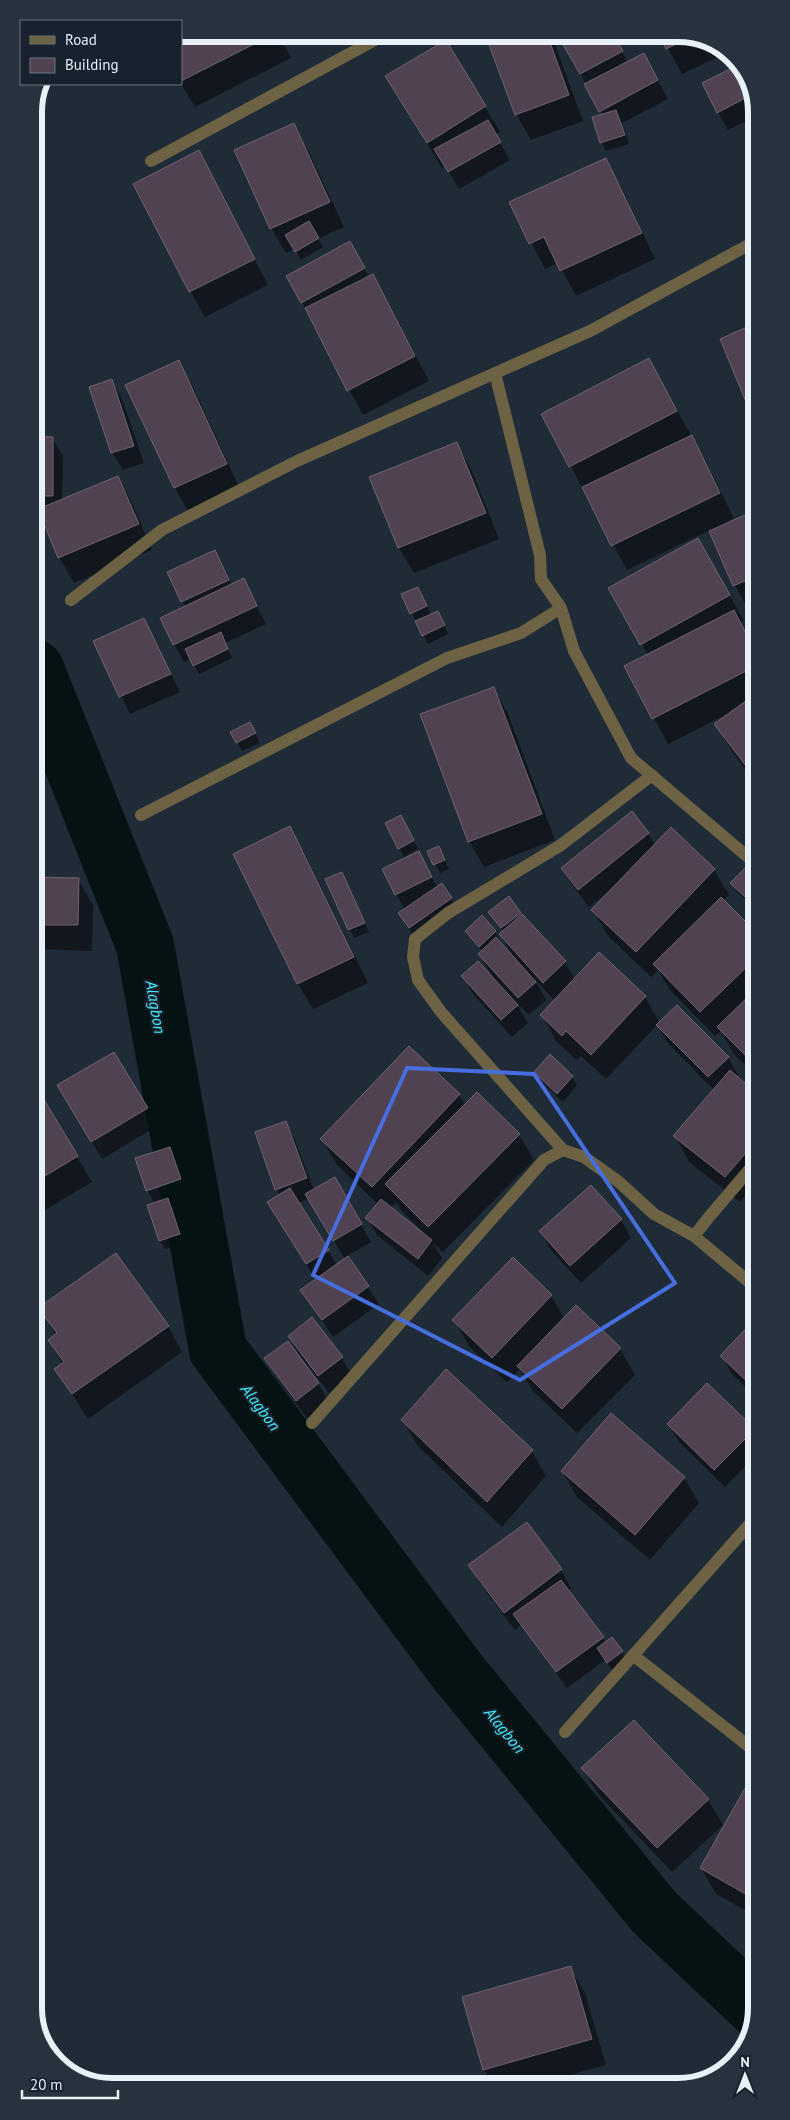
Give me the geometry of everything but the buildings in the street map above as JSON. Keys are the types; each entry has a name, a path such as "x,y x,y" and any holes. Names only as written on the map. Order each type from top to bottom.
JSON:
{"street":[{"path":"151,161 370,42"},
{"path":"71,600 162,530 297,461 590,331 748,245"},
{"path":"495,373 540,555 541,579 561,608 574,651 631,758 748,857"},
{"path":"141,815 447,658 521,633 561,608"},
{"path":"652,775 561,845 448,913 416,939 413,957 418,980 441,1012 563,1150 584,1157 619,1182 654,1214 694,1236 748,1281"},
{"path":"312,1423 544,1160 563,1150"},
{"path":"694,1236 748,1171"},
{"path":"566,1732 748,1526"},
{"path":"633,1655 748,1746"}],"highlighted area":[{"path":"407,1068 534,1074 675,1283 520,1380 313,1275"}],"waterway":[{"name":"Alagbon","path":"43,688 145,945 218,1350 457,1671 655,1913 748,2000"}]}
